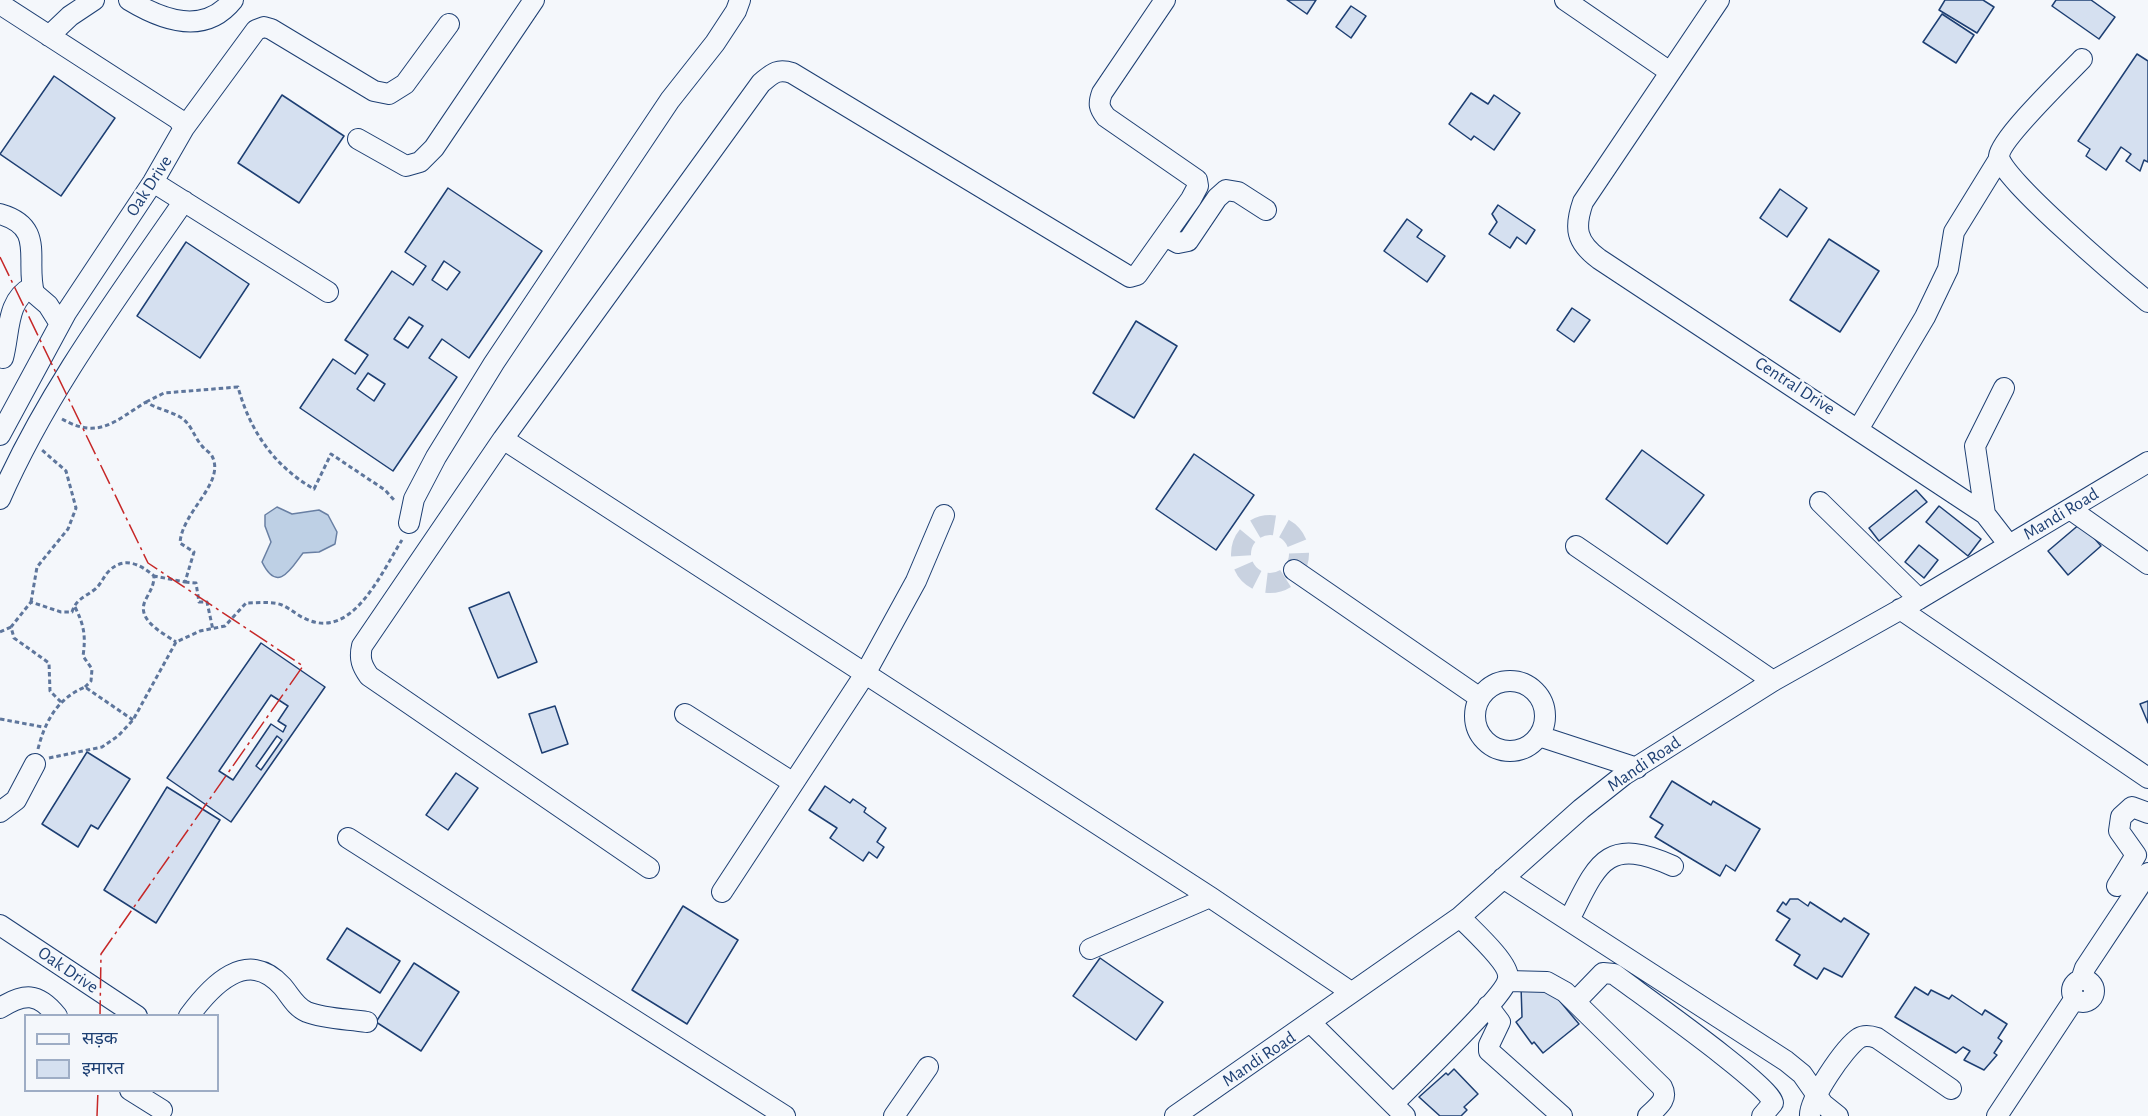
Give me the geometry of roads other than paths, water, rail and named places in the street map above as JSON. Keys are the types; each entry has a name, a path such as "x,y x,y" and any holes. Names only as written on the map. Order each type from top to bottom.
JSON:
{"street":[{"path":"49,36 70,16 94,0"},
{"path":"129,0 164,19 187,22 212,18 233,0"},
{"path":"358,139 406,166 420,162 434,148 534,0"},
{"path":"409,523 414,499 436,457 494,363 670,100 726,27 740,0"},
{"path":"648,868 369,676 362,666 360,656 362,646 503,439 754,92 775,71 783,69 792,73 1130,277 1137,274 1195,193 1197,180 1106,117 1100,110 1099,102 1102,93 1165,0"},
{"path":"1565,0 1670,72 1719,0"},
{"path":"0,4 178,119 184,128"},
{"name":"Oak Drive","path":"0,435 60,324 153,182 184,128 256,30 264,27 272,29 374,91 389,94 405,84 449,24"},
{"path":"1859,428 1925,317 1948,269 1954,232 1999,159 2002,147 2082,59"},
{"name":"Central Drive","path":"1670,72 1584,202 1576,224 1577,232 1588,251 1859,428 1985,514 2009,545"},
{"path":"1999,159 2005,171 2040,206 2148,302"},
{"path":"153,182 328,292"},
{"path":"1165,236 1178,243 1188,241 1217,198 1226,190 1238,192 1266,210"},
{"path":"0,499 24,445 82,349 184,201"},
{"path":"0,214 13,218 25,229 32,243 34,293 48,305 60,324"},
{"path":"3,358 15,301 32,286"},
{"path":"1985,514 1975,446 2004,388"},
{"path":"503,439 1210,897 1351,992"},
{"name":"Mandi Road","path":"1175,1116 1311,1023 1351,992 1411,953 1460,916 1590,802 1637,768 1773,681 1919,599 2148,462"},
{"path":"1820,502 1919,599"},
{"path":"2070,509 2148,564"},
{"path":"722,892 792,782 865,674 916,581 944,515"},
{"path":"1576,546 1773,681"},
{"path":"1294,570 1480,698"},
{"path":"1900,609 2148,778"},
{"path":"1508,681 1529,686 1537,694 1545,714 1539,736 1522,748 1512,751 1492,745 1478,729 1475,719 1480,698 1496,684 1508,681"},
{"path":"686,714 792,782"},
{"path":"1539,736 1637,768"},
{"path":"0,812 16,800 35,764"},
{"path":"2117,886 2136,855 2119,831 2121,817 2132,807 2148,813"},
{"path":"348,838 785,1116"},
{"path":"1569,920 1594,872 1606,860 1616,855 1638,853 1673,866"},
{"path":"1997,1116 2078,989 2085,968 2148,873"},
{"path":"1503,878 1786,1061 1802,1074 1823,1104 1838,1116"},
{"path":"1090,949 1210,897"},
{"path":"1311,1023 1399,1110 1508,981 1508,973 1500,960 1460,916"},
{"name":"Oak Drive","path":"0,925 133,1014"},
{"path":"190,1014 210,988 222,979 235,972 252,970 269,975 298,1006 307,1012 367,1022"},
{"path":"1575,1002 1603,973 1614,974 1734,1064 1768,1094 1773,1103 1762,1116"},
{"path":"1508,981 1547,982 1565,992 1662,1086 1665,1091 1662,1103 1648,1116"},
{"path":"0,1008 16,998 33,997 49,1006 55,1014"},
{"path":"1488,1006 1500,1022 1489,1045 1489,1051 1562,1116"},
{"path":"1810,1116 1816,1094 1853,1043 1864,1036 1877,1038 1951,1089"},
{"path":"894,1116 928,1067"},
{"path":"133,1092 165,1113"},
{"path":"156,1092 156,1097 165,1113"}],"water":[{"path":"277,507 292,514 319,510 328,515 337,532 335,544 319,552 303,553 289,571 279,577 268,572 262,562 271,542 265,526 265,515"}],"tunnel":[{"path":"1264,525 1276,525 1291,533 1299,548 1299,554 1299,560 1291,575 1276,583 1264,583 1249,575 1241,560 1241,548 1249,533 1264,525"}]}
